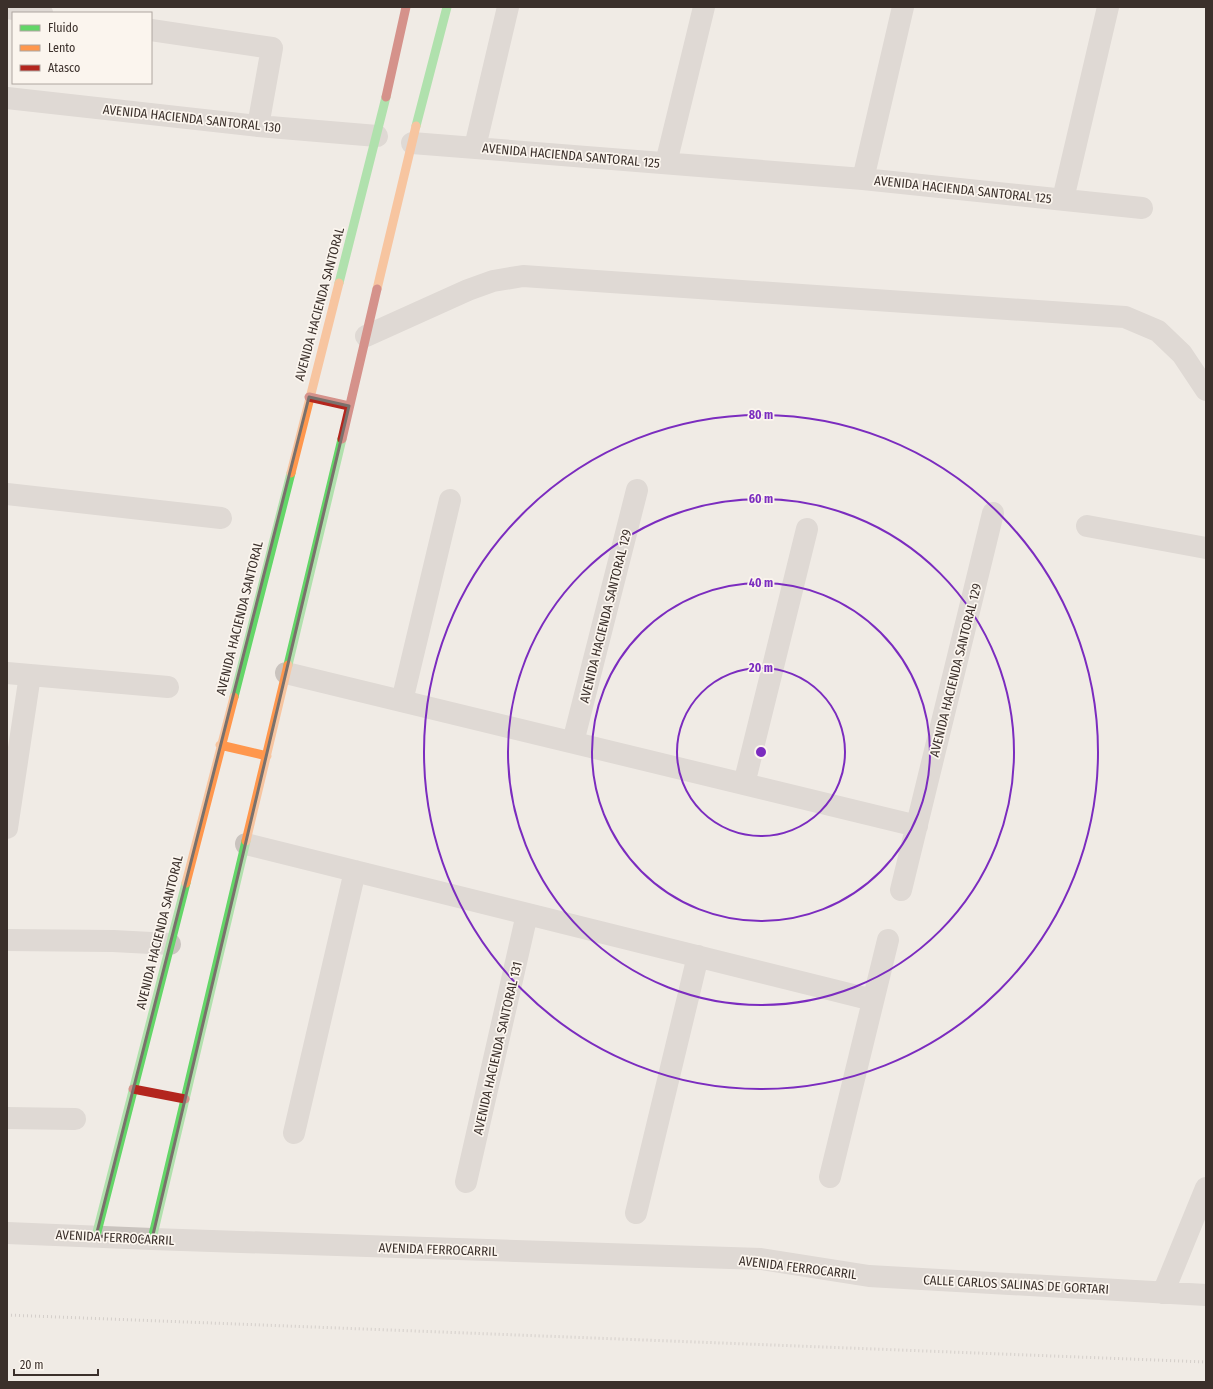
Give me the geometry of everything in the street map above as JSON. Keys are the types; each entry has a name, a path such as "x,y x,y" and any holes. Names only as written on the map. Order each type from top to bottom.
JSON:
{"street":[{"name":"AVENIDA HACIENDA SANTORAL","path":"96,1236 220,745 377,136 406,7"},
{"path":"152,1239 349,406 412,143 447,7"},
{"name":"AVENIDA HACIENDA SANTORAL 125","path":"475,147 508,7"},
{"name":"AVENIDA HACIENDA SANTORAL 125","path":"666,163 704,7"},
{"name":"AVENIDA HACIENDA SANTORAL 125","path":"863,179 903,7"},
{"name":"AVENIDA HACIENDA SANTORAL 125","path":"1063,199 1108,7"},
{"path":"7,8 35,12"},
{"path":"152,30 272,48 258,126"},
{"name":"AVENIDA HACIENDA SANTORAL 130","path":"7,98 258,126 377,136"},
{"name":"AVENIDA HACIENDA SANTORAL 125","path":"412,143 863,179 1142,208"},
{"path":"366,336 468,290 494,281 523,276 1125,317 1158,331 1182,354 1206,390"},
{"path":"309,398 349,406"},
{"name":"AVENIDA HACIENDA SANTORAL 129","path":"573,742 637,490"},
{"path":"7,494 221,518"},
{"path":"402,701 450,500"},
{"name":"AVENIDA HACIENDA SANTORAL 129","path":"901,890 993,513"},
{"path":"1087,526 1206,548"},
{"path":"744,784 807,529"},
{"path":"7,673 168,687"},
{"path":"286,673 917,826"},
{"path":"7,828 30,675"},
{"path":"220,745 267,756"},
{"path":"246,844 873,1000"},
{"path":"294,1133 354,871"},
{"name":"AVENIDA HACIENDA SANTORAL 131","path":"466,1182 527,914"},
{"path":"7,940 113,941 170,944"},
{"path":"830,1177 888,940"},
{"path":"636,1213 698,956"},
{"path":"133,1089 186,1099"},
{"path":"7,1118 76,1119"},
{"path":"1206,1188 1163,1293 1206,1295"},
{"name":"AVENIDA FERROCARRIL","path":"7,1233 761,1259 869,1276"},
{"name":"CALLE CARLOS SALINAS DE GORTARI","path":"869,1276 1163,1293"}],"highlighted area":[{"path":"309,397 349,406 152,1239 96,1236"}],"railway":[{"path":"7,1315 1206,1362"}],"traffic: fast":[{"path":"416,126 447,7"},
{"path":"339,283 386,97"},
{"path":"288,665 342,439"},
{"path":"234,697 291,473"},
{"path":"152,1239 246,841"},
{"path":"96,1236 186,883"}],"traffic: slow":[{"path":"377,289 416,126"},
{"path":"291,473 339,283"},
{"path":"246,841 288,665"},
{"path":"186,883 234,697"},
{"path":"220,745 267,756"}],"traffic: jam":[{"path":"386,97 406,7"},
{"path":"342,439 377,289"},
{"path":"309,397 349,406"},
{"path":"133,1089 185,1099"}]}
